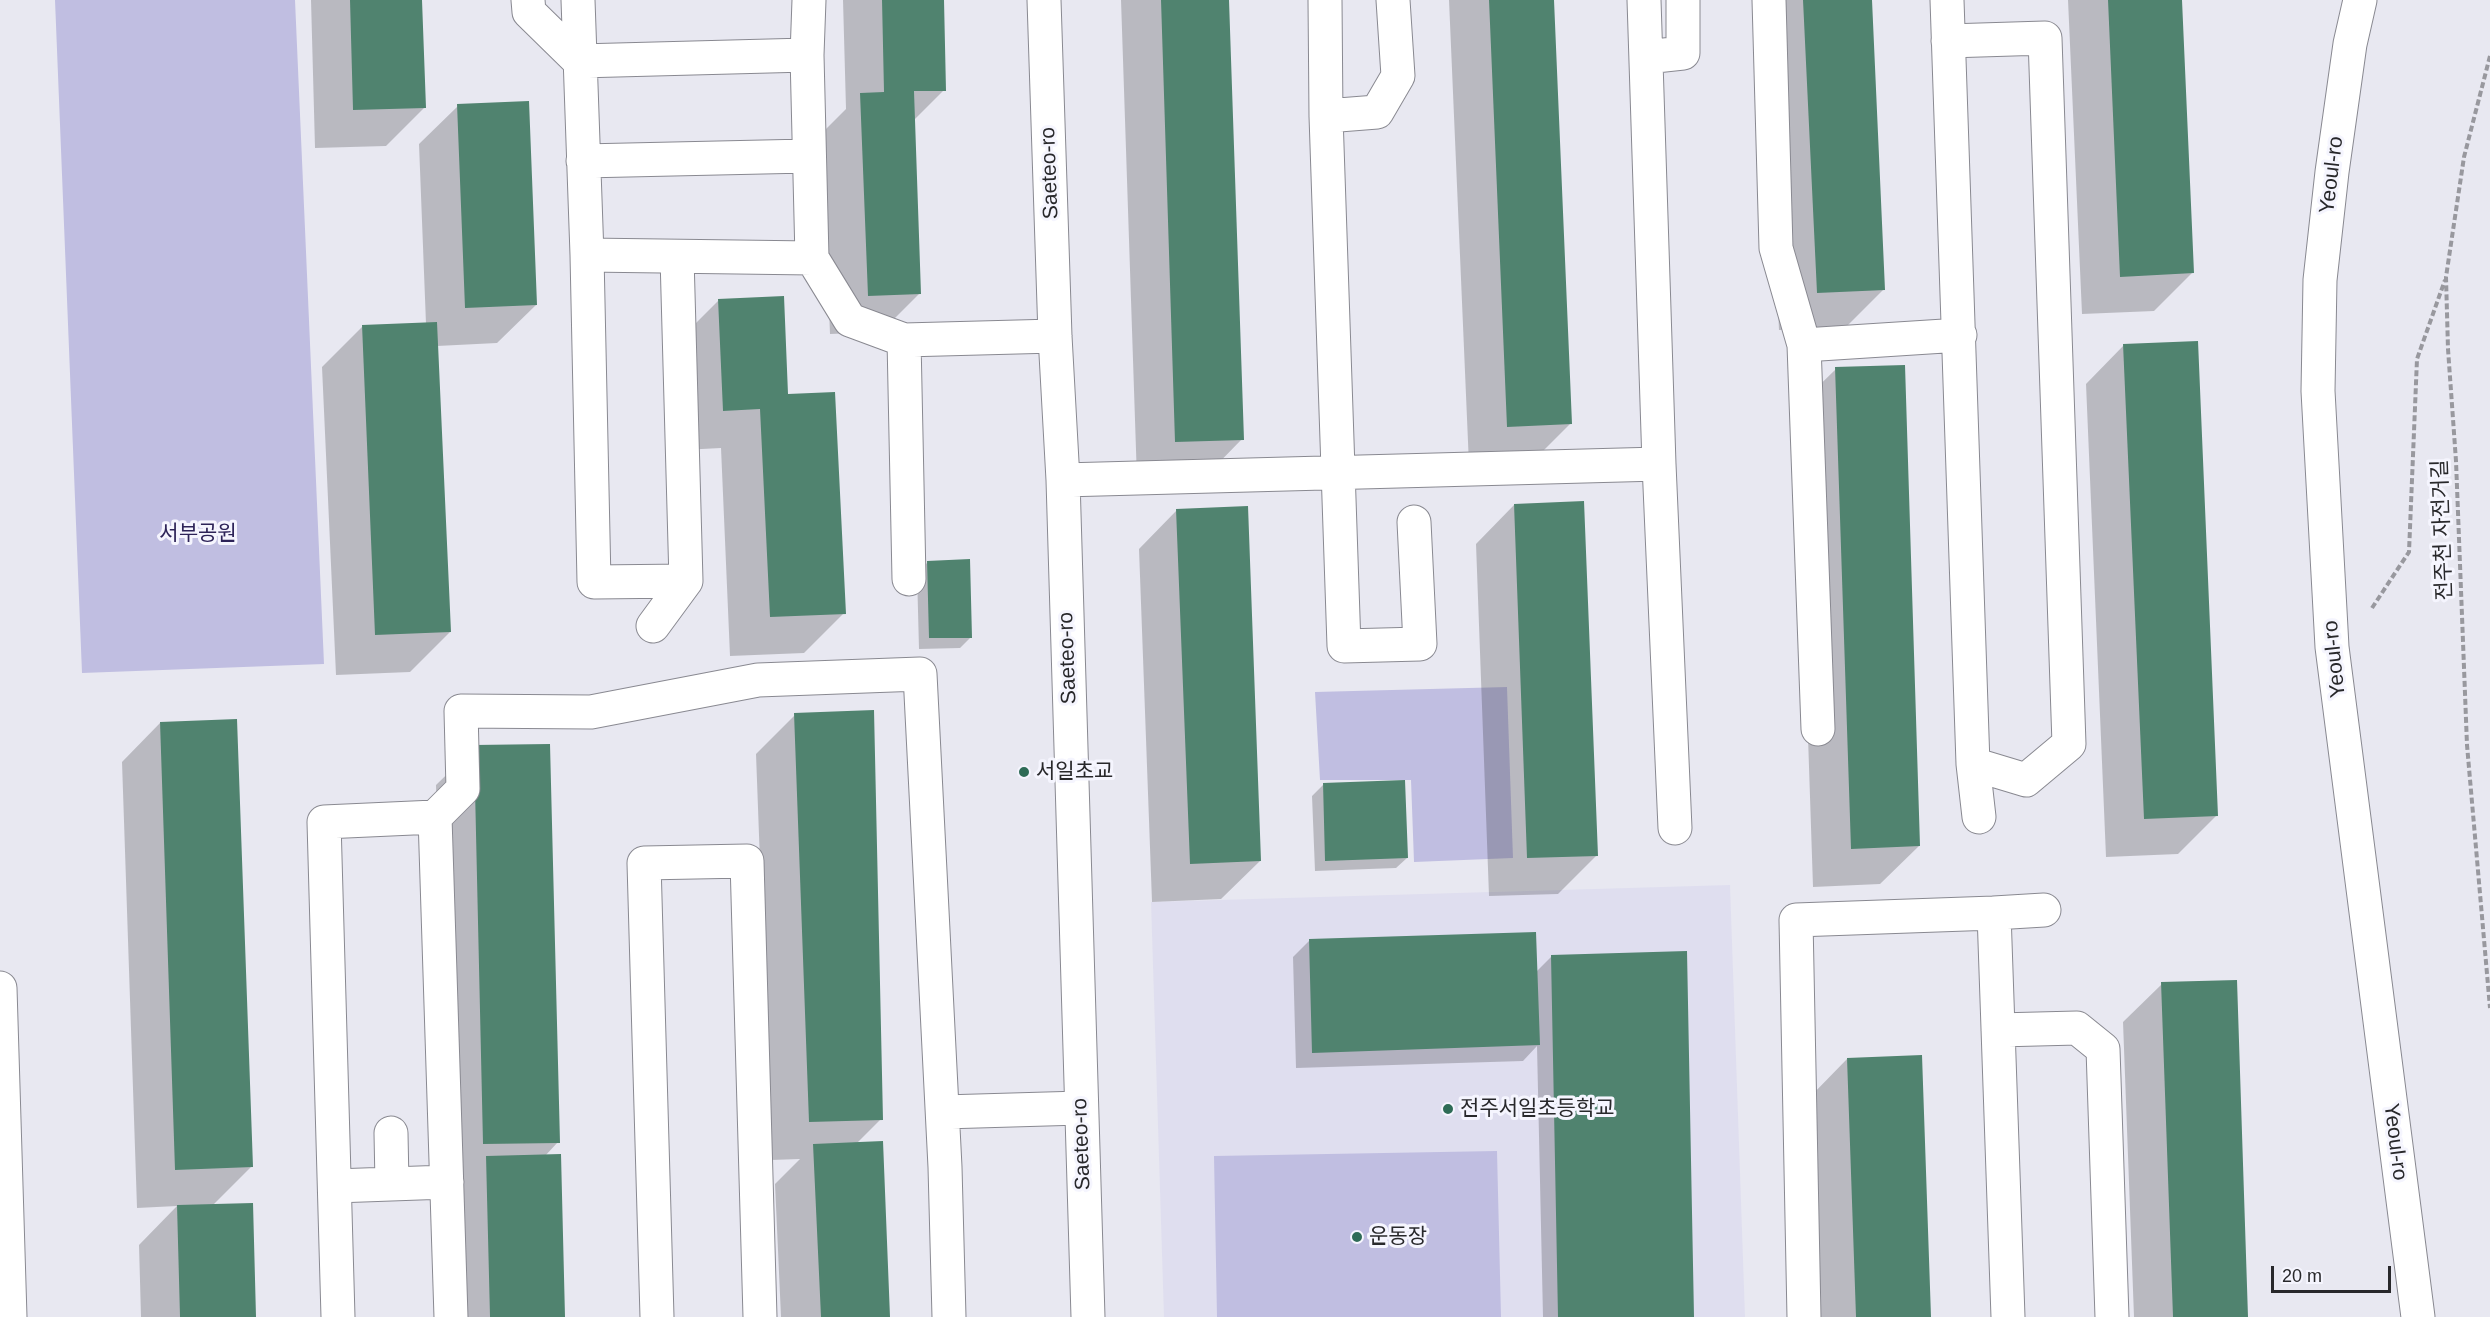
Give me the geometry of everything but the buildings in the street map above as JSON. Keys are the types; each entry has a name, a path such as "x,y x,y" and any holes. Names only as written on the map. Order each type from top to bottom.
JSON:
{"street":[{"path":"528,0 529,12 579,61 807,55"},
{"path":"578,0 587,255 594,582 686,581"},
{"path":"809,0 808,156 812,258 850,320 904,340 1055,336"},
{"name":"Saeteo-ro","path":"1044,0 1055,336 1063,480 1088,1317"},
{"path":"1325,0 1326,116 1344,646 1420,644 1414,522"},
{"path":"1326,116 1377,112 1398,76 1393,0"},
{"path":"1644,0 1659,464 1675,828"},
{"path":"1646,57 1683,53 1683,0"},
{"path":"1769,0 1776,248 1804,345 1818,729"},
{"path":"1947,0 1973,764 1979,817"},
{"name":"Yeoul-ro","path":"2360,0 2350,44 2321,270 2318,402 2332,647 2418,1317"},
{"path":"1948,41 2045,38 2046,50 2068,744 2026,780 1973,764"},
{"path":"583,161 808,156"},
{"path":"587,255 812,258"},
{"path":"653,626 686,581 677,257"},
{"path":"1804,345 1960,335"},
{"path":"904,340 909,579"},
{"path":"1063,480 1659,464"},
{"path":"338,1317 324,822 435,817 463,789 461,711 591,712 758,680 920,674 943,1112 949,1317"},
{"path":"435,817 451,1317"},
{"path":"657,1317 644,863 747,861 760,1317"},
{"path":"1804,1317 1796,920 2044,910"},
{"path":"1994,913 2008,1317"},
{"path":"0,988 10,1317"},
{"path":"1998,1030 2077,1028 2103,1049 2112,1317"},
{"path":"943,1112 1081,1108"},
{"path":"391,1133 392,1184"},
{"path":"335,1185 447,1182"}],"path":[{"name":"전주천 자전거길","path":"2490,56 2464,157 2446,277 2467,745 2490,1008"},
{"path":"2372,608 2409,552 2417,359 2446,277"}],"shaded area":[{"name":"전주서일초등학교","path":"1730,885 1745,1317 1164,1317 1151,902"}],"green space":[{"name":"서부공원","path":"55,0 295,0 324,664 82,673"},
{"path":"1507,687 1513,858 1414,862 1411,780 1320,780 1315,692"},
{"name":"운동장","path":"1497,1151 1501,1317 1217,1317 1214,1156"}],"place":[{"name":"서일초교","path":"1024,772"},
{"name":"전주서일초등학교","path":"1448,1109"},
{"name":"운동장","path":"1357,1237"}]}
